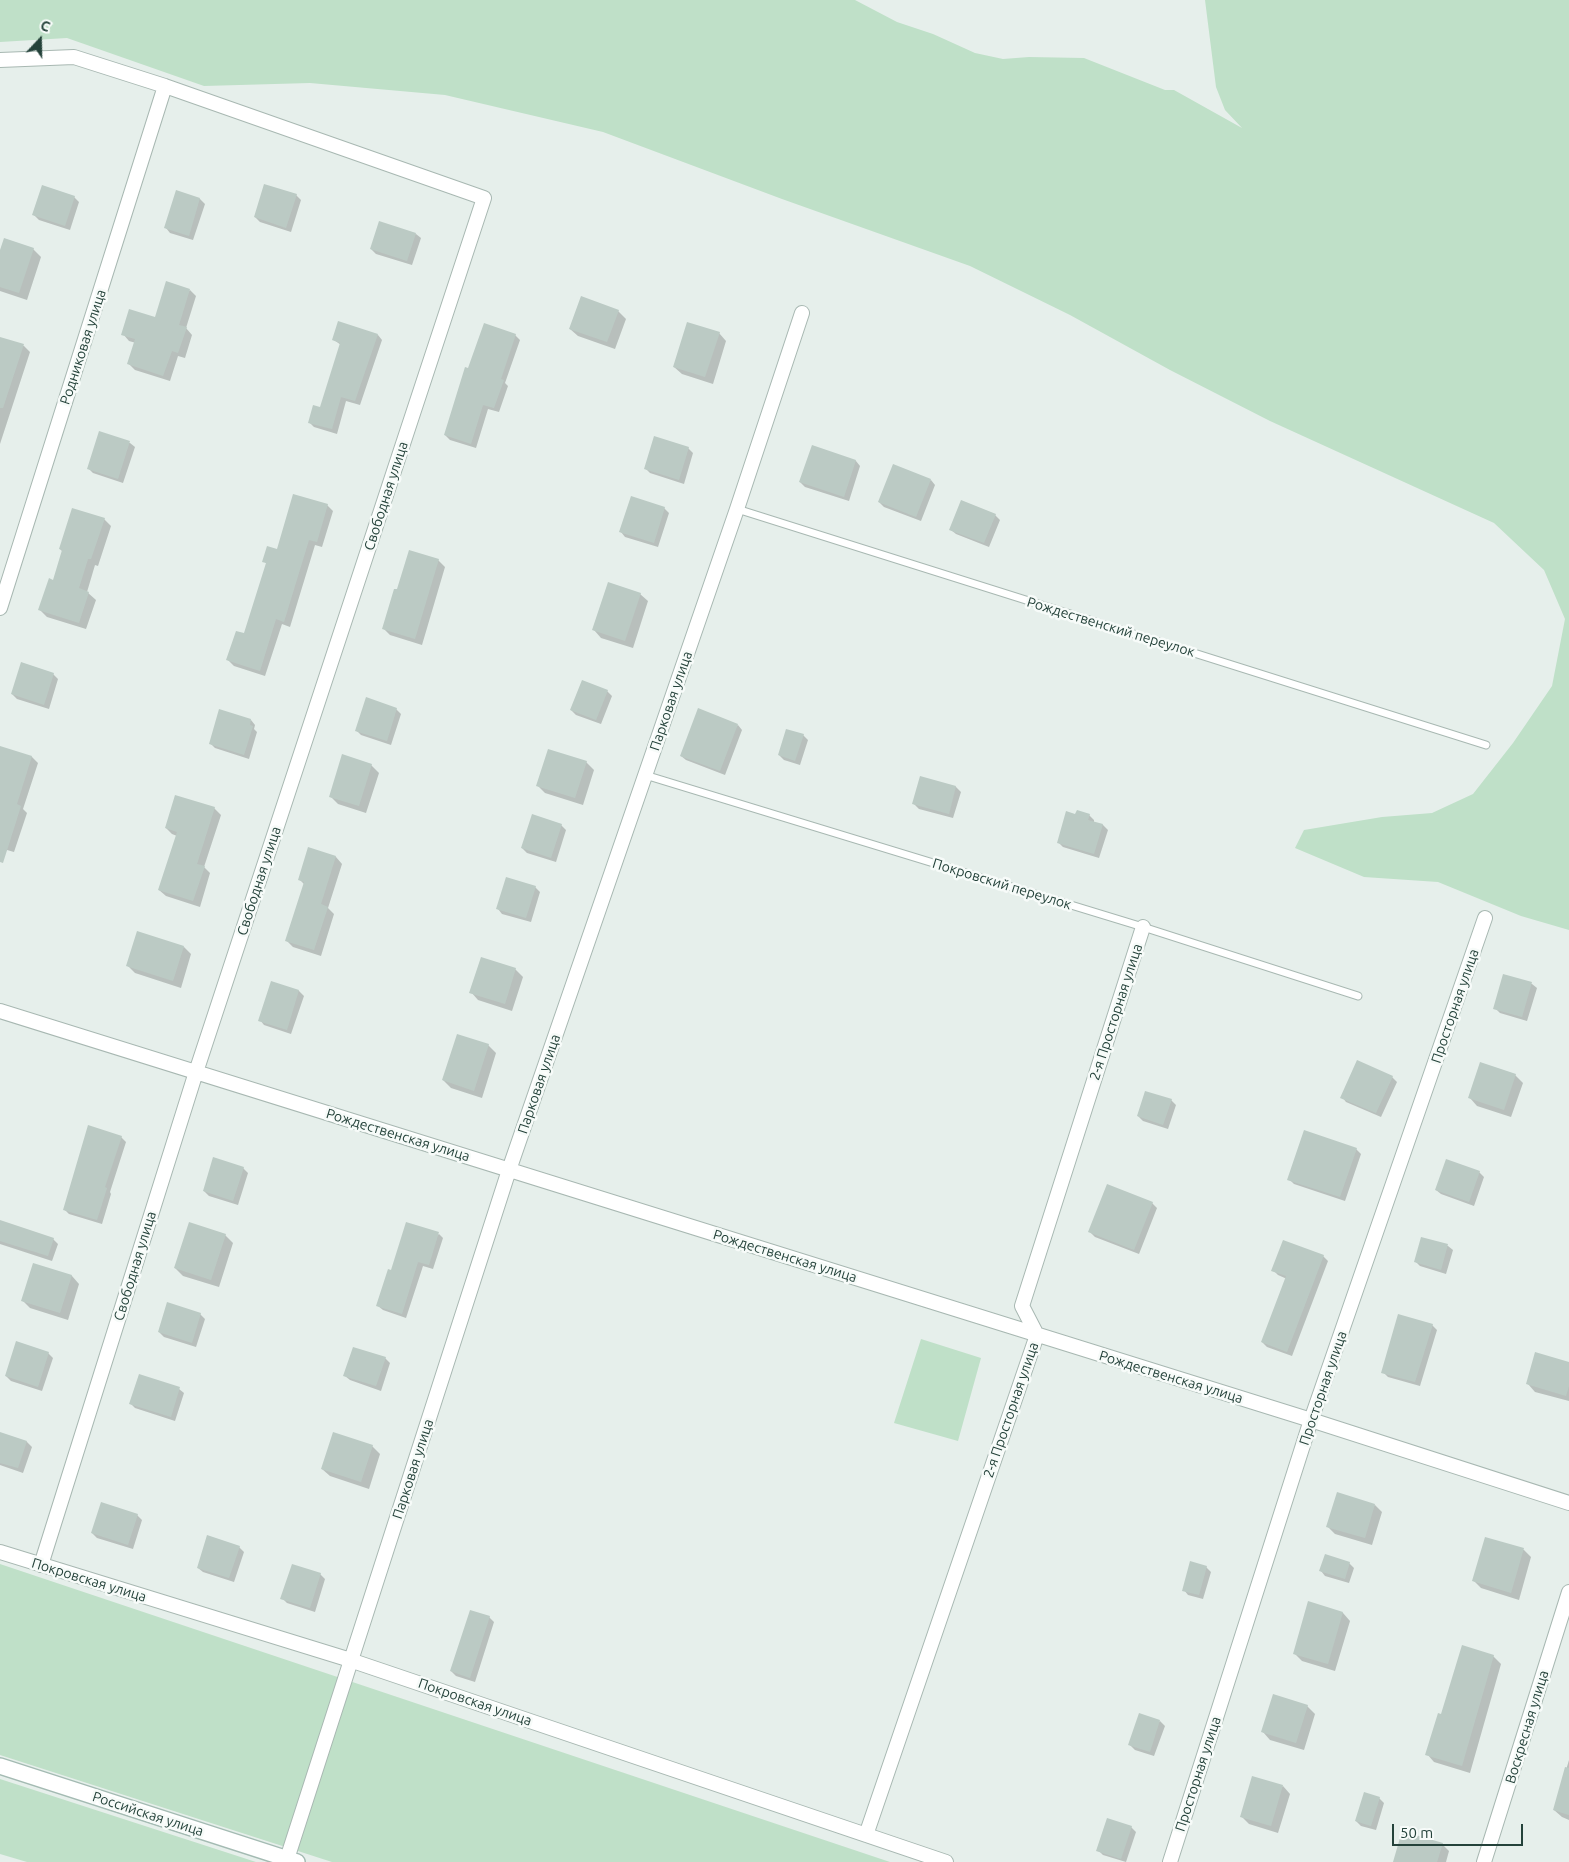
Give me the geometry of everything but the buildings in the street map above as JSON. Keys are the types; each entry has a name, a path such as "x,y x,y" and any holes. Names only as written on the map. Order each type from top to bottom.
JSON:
{"main road":[{"name":"Российская улица","path":"0,1766 292,1860"}],"street":[{"path":"0,60 74,57 165,86"},
{"name":"Свободная улица","path":"41,1565 196,1072 484,198 165,86"},
{"name":"Родниковая улица","path":"0,608 165,86"},
{"name":"Парковая улица","path":"292,1860 351,1661 509,1170 646,775 802,313"},
{"name":"Просторная улица","path":"1170,1862 1311,1420 1485,918"},
{"name":"2-я Просторная улица","path":"866,1835 1037,1335 1022,1306 1143,927"},
{"name":"Рождественская улица","path":"0,1011 1311,1420 1569,1503"},
{"name":"Покровская улица","path":"0,1552 351,1661 946,1862"},
{"name":"Воскресная улица","path":"1484,1862 1569,1592"}],"lane":[{"name":"Рождественский переулок","path":"736,509 1486,745"},
{"name":"Покровский переулок","path":"646,775 1143,927 1358,996"}],"green space":[{"path":"0,0 855,0 897,22 933,34 975,53 1003,59 1029,57 1084,58 1165,90 1174,90 1242,128 1225,110 1216,87 1205,0 1569,0 1569,930 1521,916 1438,882 1364,877 1295,848 1304,830 1382,817 1432,813 1473,794 1513,743 1552,686 1565,619 1544,570 1494,523 1270,421 1170,370 1070,315 970,266 782,199 603,132 445,95 310,83 204,86 67,38 0,42"},
{"path":"921,1339 981,1358 958,1441 894,1423"},
{"path":"0,1564 890,1862 332,1862 0,1755"},
{"path":"0,1779 256,1862 27,1862 0,1854"}]}
